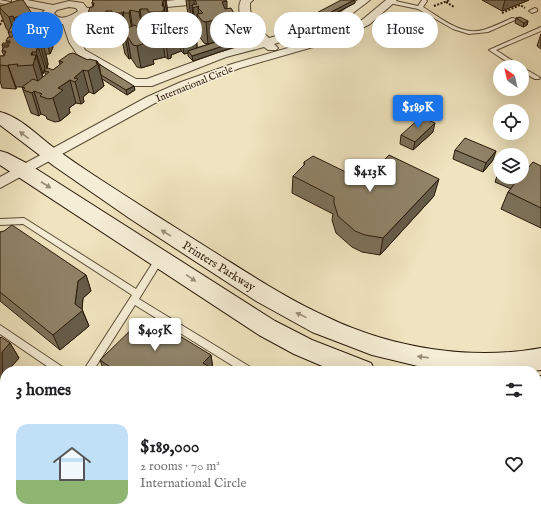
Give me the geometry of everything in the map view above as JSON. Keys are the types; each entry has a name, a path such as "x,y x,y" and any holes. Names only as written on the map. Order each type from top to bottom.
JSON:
{"main road":[{"name":"Printers Parkway","path":"0,117 51,155 126,207 296,313 348,337 382,348 462,366 508,364 541,359"},
{"name":"Printers Parkway","path":"0,157 23,170 267,328 303,347 350,366"}],"street":[{"path":"135,7 209,0"},
{"path":"244,12 245,2 248,0"},
{"path":"266,42 326,24 354,9 365,0"},
{"name":"International Circle","path":"0,183 133,109 167,93 210,75 347,33 370,20 391,1"},
{"path":"10,6 51,10 63,4 75,4 82,8 83,11"},
{"path":"51,10 50,18 55,20 67,20 78,16 83,11 119,8"},
{"path":"67,20 74,42 81,52 139,84 148,83 222,55 245,48"},
{"path":"266,43 277,54"}],"lane":[{"path":"0,1 10,6"},
{"path":"391,1 420,8 460,31 469,33 485,32 514,19"},
{"path":"420,8 424,1"},
{"path":"508,60 492,50 541,29"},
{"path":"529,73 537,78"},
{"path":"0,222 24,221 241,366"},
{"path":"91,366 160,258"},
{"path":"0,329 54,366"}],"path":[{"path":"445,0 454,7"},
{"path":"502,12 520,5 533,11"},
{"path":"0,25 10,6"}],"building":[{"path":"23,0 31,12 12,12 12,16 9,17 0,8 0,6"},
{"path":"93,0 165,0 163,1 162,6 164,6 164,10 161,12 148,12 148,9 140,9 139,12 130,10 129,13 124,11 88,12 90,7 93,7 94,3 92,3"},
{"path":"195,0 225,0 227,1 222,2 225,9 231,8 233,12 210,12 210,21 206,22 202,21 203,13 198,8 199,6 193,8 192,5 197,4"},
{"path":"341,0 354,0 331,12 318,12"},
{"path":"520,17 528,21 524,23 516,18"},
{"path":"12,25 12,32 8,32"},
{"path":"135,25 137,27 137,46 133,45 129,39 129,27"},
{"path":"8,37 12,37 12,48 37,48 36,52 32,52 31,55 36,55 33,65 0,65 0,56 4,56 6,51 2,51 4,47 8,47 9,45 2,45 3,43 10,43 10,41 6,41"},
{"path":"210,44 210,48 217,48 192,56 188,51 202,48 202,46"},
{"path":"73,53 88,60 97,61 96,63 98,64 88,71 83,70 74,78 78,79 75,82 70,80 58,88 63,90 53,98 48,99 40,96 42,94 34,91 32,93 23,90 25,88 22,87 33,79 38,81 49,72 44,71 48,68 53,70 63,62 59,61"},
{"path":"99,64 134,86 126,90 101,75"},
{"path":"421,117 435,123 415,142 401,135"},
{"path":"465,138 493,150 493,155 486,163 455,150"},
{"path":"389,155 439,179 383,238 365,235 355,231 338,216 334,203 334,197 293,176 305,164 304,162 313,156 356,177 360,174 368,176"},
{"path":"533,162 541,166 541,208 508,192 514,184 529,184 529,167"},
{"path":"12,225 86,275 78,281 75,304 83,310 53,335 0,292 0,232"},
{"path":"152,319 211,355 203,363 208,366 109,366 100,360 137,324 143,328"},
{"path":"1,337 10,343 2,352 2,366 0,366"}]}
